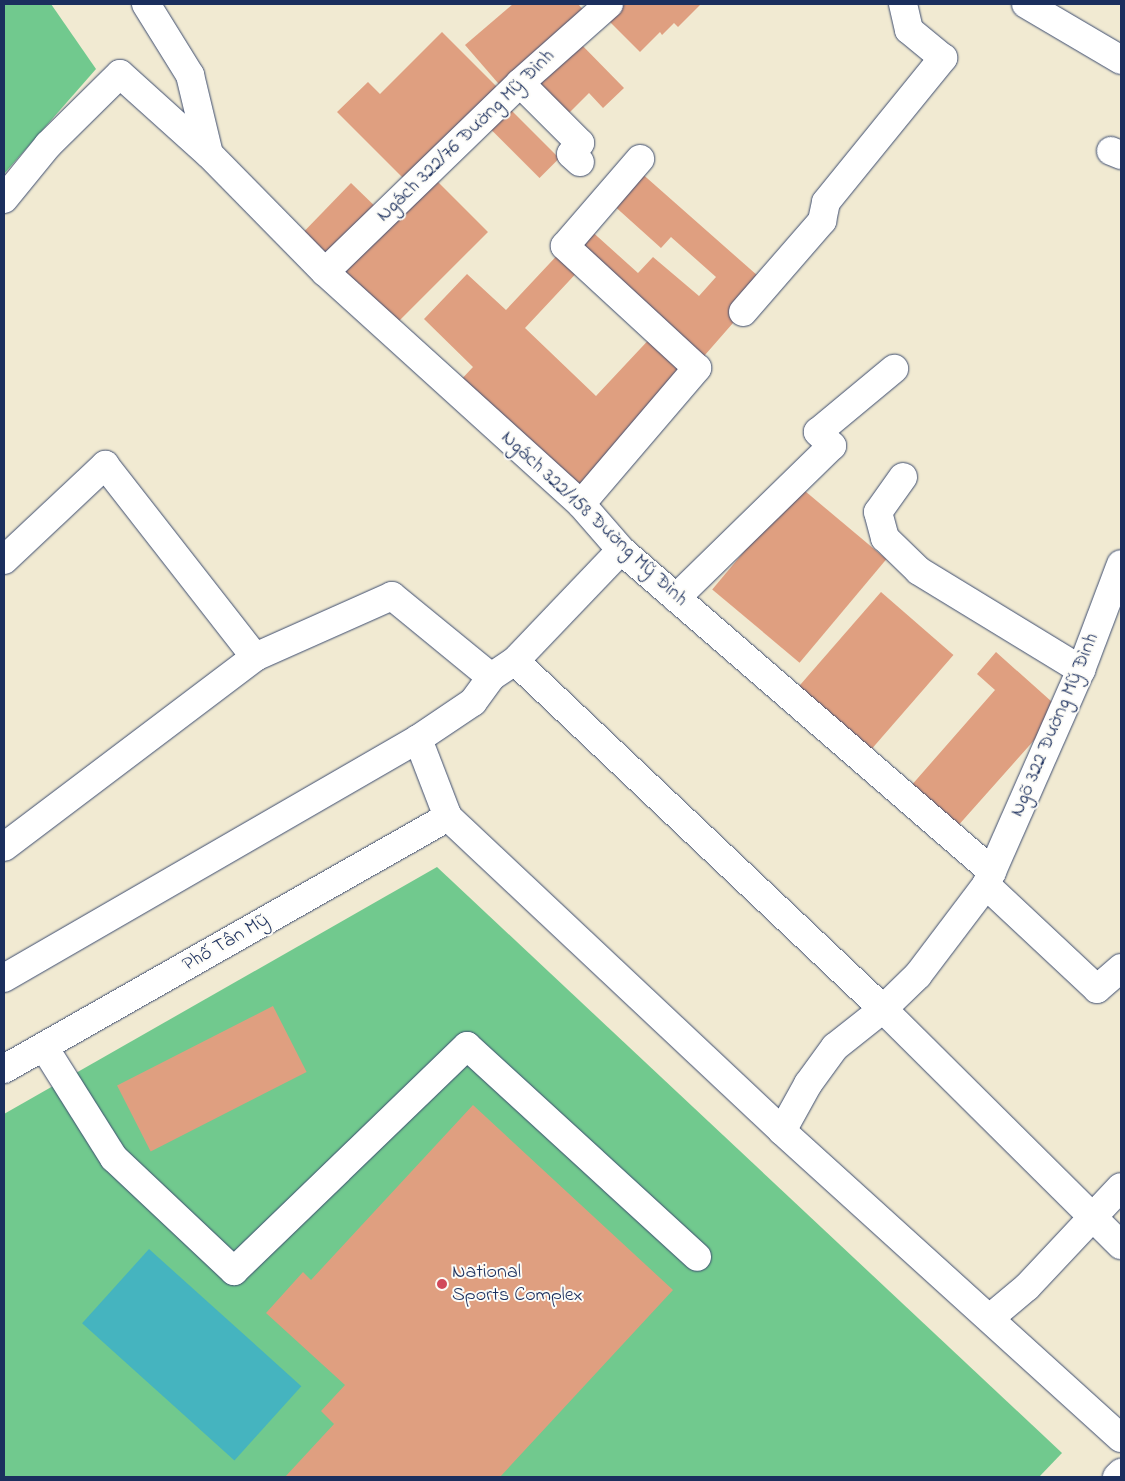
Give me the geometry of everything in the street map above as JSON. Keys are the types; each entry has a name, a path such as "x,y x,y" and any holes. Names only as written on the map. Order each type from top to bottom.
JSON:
{"street":[{"path":"146,4 190,76 209,154"},
{"path":"743,312 822,221 826,202 943,58 909,30 902,4"},
{"path":"1026,4 1121,60"},
{"name":"Ngách 322/76 Đường Mỹ Đình","path":"326,272 595,8"},
{"name":"Ngách 322/158 Đường Mỹ Đình","path":"4,199 48,145 120,74 209,154 326,272 581,504 621,550 989,878 1097,989 1121,968"},
{"path":"520,83 580,143 571,154 580,162"},
{"path":"581,504 697,368 565,246 640,159"},
{"path":"676,598 832,446 818,432 894,369"},
{"path":"4,560 106,465 255,657"},
{"path":"902,477 878,512 885,538 919,571 1081,670"},
{"path":"4,978 418,739 473,702 491,677 515,661 621,550"},
{"name":"Ngõ 322 Đường Mỹ Đình","path":"782,1131 808,1084 835,1047 883,1009 918,975 989,878 1081,670 1121,564"},
{"path":"4,847 255,657 392,596 491,677"},
{"path":"515,661 883,1009 1091,1218 1121,1245"},
{"path":"418,739 448,816 782,1131 1121,1438"},
{"name":"Phố Tân Mỹ","path":"4,1070 448,816"},
{"path":"44,1047 114,1158 234,1271 467,1046 697,1258"},
{"path":"990,1318 1026,1287 1121,1187"},
{"path":"1117,1477 1121,1473"}],"green space":[{"path":"4,4 51,4 96,69 4,174"},
{"name":"National Sports Complex","path":"437,867 1062,1453 1039,1477 4,1477 4,1114"}],"water":[{"path":"149,1249 301,1386 234,1460 82,1323"}],"building":[{"path":"513,4 578,4 590,17 504,90 465,45"},
{"path":"613,4 701,4 678,27 674,23 662,35 660,32 640,52 602,14"},
{"path":"442,32 502,92 409,184 337,112 368,82 380,94"},
{"path":"575,38 624,88 603,108 589,93 562,120 527,85"},
{"path":"502,101 559,158 539,178 482,121"},
{"path":"639,171 767,284 698,363 570,249 588,228 638,273 653,257 699,296 716,277 671,237 661,248 611,203"},
{"path":"430,174 488,232 393,327 335,269"},
{"path":"351,183 381,212 327,268 297,239"},
{"path":"564,248 583,266 525,328 596,396 655,333 692,368 578,498 457,384 473,367 424,319 467,274 506,310"},
{"path":"799,486 886,559 800,663 712,589"},
{"path":"881,592 953,655 869,752 797,689"},
{"path":"996,652 1061,710 956,828 910,787 995,690 977,674"},
{"path":"273,1006 307,1072 151,1151 117,1085"},
{"path":"473,1105 673,1290 500,1477 285,1477 334,1424 321,1411 345,1385 266,1313 303,1272 311,1280"}],"place":[{"name":"National Sports Complex","path":"442,1284"}]}
